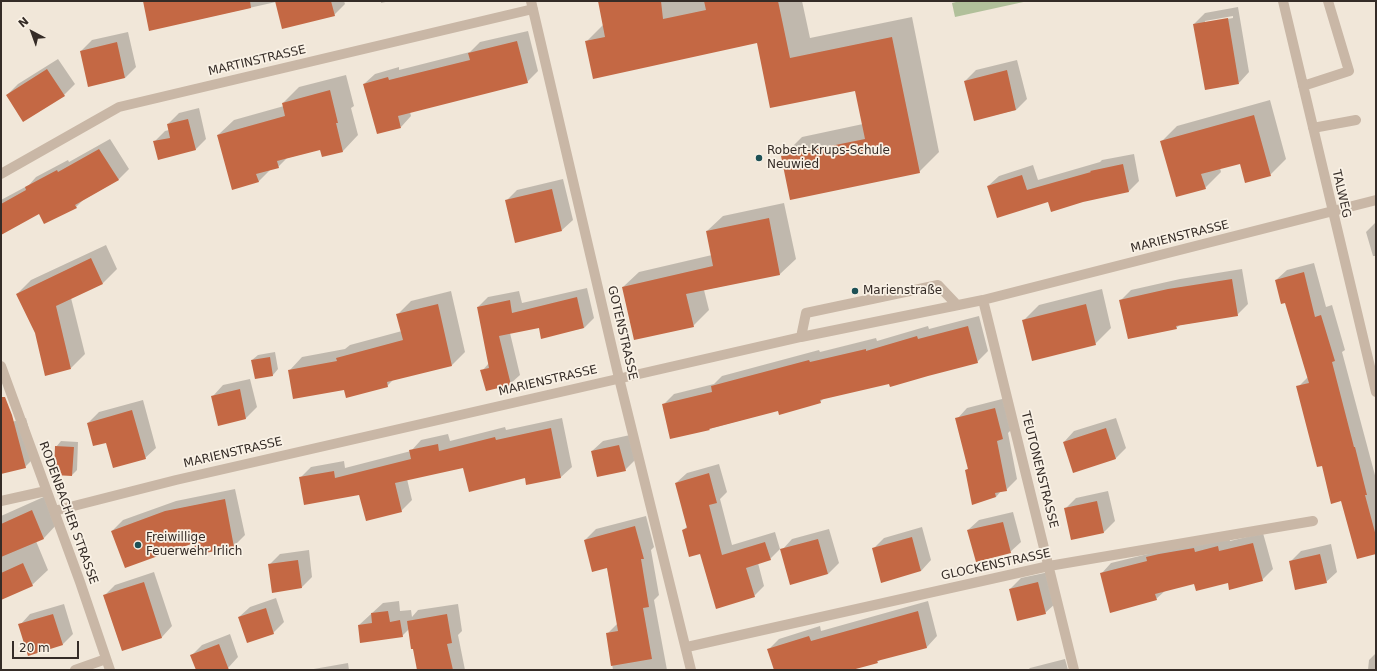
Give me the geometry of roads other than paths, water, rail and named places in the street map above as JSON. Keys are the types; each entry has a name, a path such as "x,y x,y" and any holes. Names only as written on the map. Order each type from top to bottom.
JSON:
{"street":[{"name":"TALWEG","path":"1283,1 1376,392"},
{"path":"1303,86 1349,71 1328,1"},
{"name":"MARTINSTRASSE","path":"1,174 118,107 532,5"},
{"name":"GOTENSTRASSE","path":"532,5 619,378 687,647 691,670"},
{"path":"1313,128 1356,120"},
{"name":"MARIENSTRASSE","path":"54,510 176,480 801,336 983,300 1376,200"},
{"path":"801,336 806,313 938,285 956,305"},
{"name":"TEUTONENSTRASSE","path":"983,300 1074,670"},
{"name":"RODENBACHER STRASSE","path":"1,366 80,582 110,670"},
{"path":"1,501 46,491"},
{"name":"GLOCKENSTRASSE","path":"687,647 1049,566 1313,521"},
{"path":"75,670 106,659"}],"place":[{"name":"Robert-Krups-Schule Neuwied","path":"759,158"},
{"name":"Marienstraße","path":"855,291"},
{"name":"Freiwillige Feuerwehr Irlich","path":"138,545"}]}
